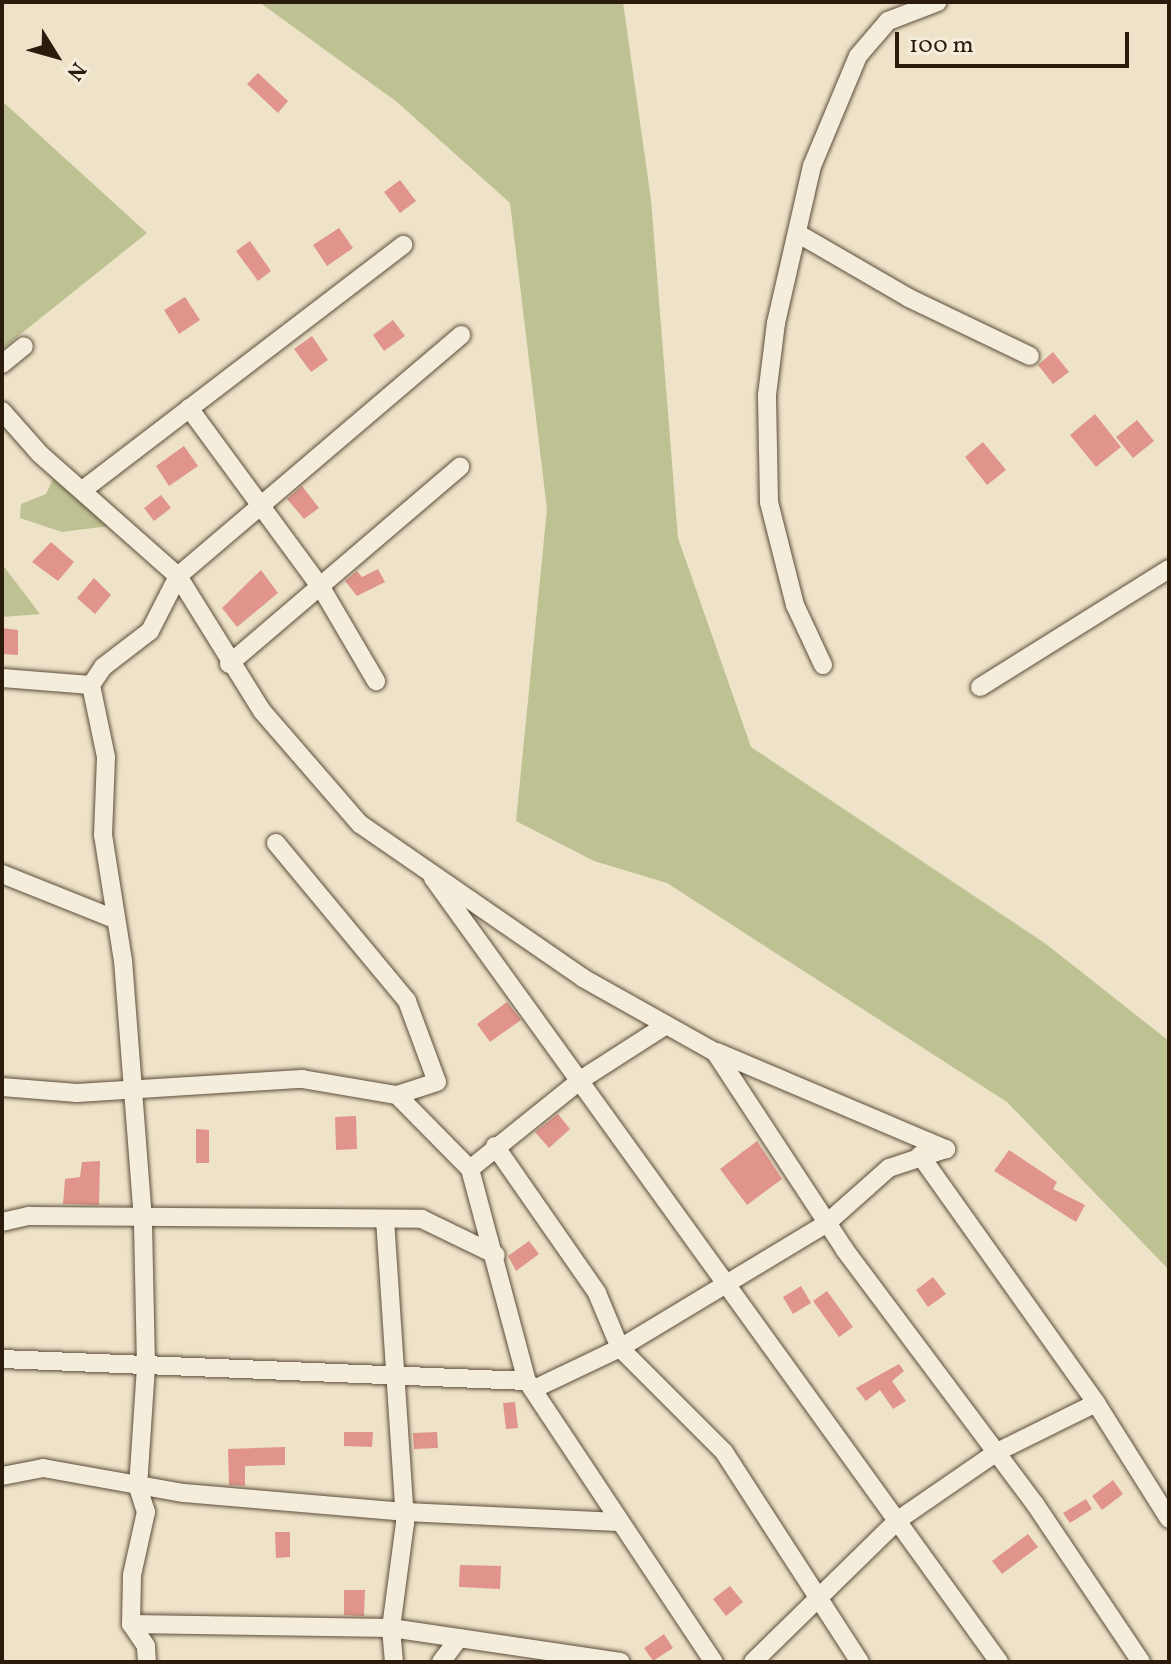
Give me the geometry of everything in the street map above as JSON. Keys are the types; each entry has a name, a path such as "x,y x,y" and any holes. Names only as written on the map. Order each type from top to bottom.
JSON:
{"street":[{"path":"823,665 795,605 769,502 767,395 812,166 858,56 888,21 938,2"},
{"path":"797,233 909,298 1030,356"},
{"path":"84,489 403,245"},
{"path":"147,1662 146,1646 131,1624 132,1575 146,1512 138,1487 146,1367 143,1220 123,961 112,918 103,835 106,757 91,685 103,667 150,631 178,576 461,335"},
{"path":"2,364 24,346"},
{"path":"189,408 322,589 376,681"},
{"path":"2,411 178,576 229,664 360,824 583,978 666,1025 715,1052 946,1149 920,1155 889,1168 827,1223 731,1284 620,1348 531,1385 2,1359"},
{"path":"229,664 322,589 460,467"},
{"path":"980,687 1169,569"},
{"path":"2,678 91,685"},
{"path":"2,1087 77,1093 302,1079 397,1095 437,1082 407,1001 276,843"},
{"path":"427,869 731,1284 999,1662"},
{"path":"2,874 112,918"},
{"path":"470,1169 582,1079 666,1025"},
{"path":"715,1052 827,1223 997,1452 1141,1662"},
{"path":"397,1095 470,1169 531,1385 714,1662"},
{"path":"495,1146 597,1293 620,1348 724,1452 860,1662"},
{"path":"920,1155 1096,1403 1168,1517"},
{"path":"2,1222 29,1216 143,1220 422,1219 496,1255"},
{"path":"385,1219 400,1378 404,1512 391,1628 394,1662"},
{"path":"753,1662 898,1520 997,1452 1096,1403"},
{"path":"2,1476 43,1468 138,1487 404,1512 620,1522"},
{"path":"131,1624 391,1628 620,1662"},
{"path":"441,1662 459,1638"}],"green space":[{"path":"259,2 623,2 651,200 678,538 751,747 1046,944 1169,1041 1169,1270 1007,1102 667,883 594,861 516,821 547,509 510,203 397,102"},
{"path":"2,101 147,233 2,349"},
{"path":"53,479 109,526 62,532 20,518 21,504 46,494"},
{"path":"2,564 40,614 2,617"}],"building":[{"path":"258,73 288,101 278,113 247,84"},
{"path":"400,180 416,201 400,213 384,192"},
{"path":"339,228 353,248 327,266 313,245"},
{"path":"250,241 271,271 258,281 236,251"},
{"path":"185,297 200,320 179,334 164,310"},
{"path":"393,320 405,336 384,351 373,335"},
{"path":"312,336 328,360 311,372 294,349"},
{"path":"1053,352 1069,372 1053,384 1038,365"},
{"path":"1095,414 1121,447 1096,467 1070,435"},
{"path":"1137,420 1154,441 1133,458 1116,437"},
{"path":"983,442 1006,470 987,485 965,457"},
{"path":"184,446 198,466 169,486 156,466"},
{"path":"302,486 319,508 304,519 287,499"},
{"path":"161,495 171,508 154,521 144,508"},
{"path":"51,542 74,562 58,581 32,562"},
{"path":"378,569 385,582 357,596 345,581 357,571 362,577"},
{"path":"261,570 278,593 237,627 222,608"},
{"path":"94,578 111,595 95,614 77,598"},
{"path":"2,628 18,630 18,655 2,654"},
{"path":"507,1002 521,1020 490,1042 477,1024"},
{"path":"558,1114 570,1129 549,1148 535,1132"},
{"path":"356,1116 357,1149 336,1150 335,1117"},
{"path":"196,1129 209,1130 209,1163 196,1163"},
{"path":"757,1141 782,1179 747,1205 720,1169"},
{"path":"1009,1150 1057,1182 1053,1189 1085,1205 1076,1222 994,1171"},
{"path":"100,1161 99,1205 63,1204 65,1179 80,1177 82,1162"},
{"path":"529,1241 539,1254 516,1271 508,1256"},
{"path":"933,1277 946,1294 928,1307 916,1290"},
{"path":"801,1286 811,1303 793,1314 783,1297"},
{"path":"827,1291 853,1327 839,1337 813,1301"},
{"path":"899,1364 904,1371 892,1381 906,1401 893,1409 880,1390 866,1401 856,1388"},
{"path":"515,1402 518,1428 506,1429 503,1403"},
{"path":"344,1432 373,1432 372,1447 344,1446"},
{"path":"437,1432 438,1448 414,1449 413,1433"},
{"path":"285,1447 285,1465 245,1466 245,1486 229,1485 228,1449"},
{"path":"1113,1480 1123,1494 1102,1510 1092,1496"},
{"path":"1086,1499 1092,1509 1070,1523 1063,1513"},
{"path":"275,1532 290,1532 290,1557 276,1558"},
{"path":"1028,1534 1038,1547 1002,1574 992,1561"},
{"path":"460,1565 501,1566 500,1589 459,1587"},
{"path":"730,1586 743,1602 726,1616 713,1599"},
{"path":"344,1590 365,1590 364,1616 344,1615"},
{"path":"664,1634 673,1648 653,1661 644,1648"}]}
